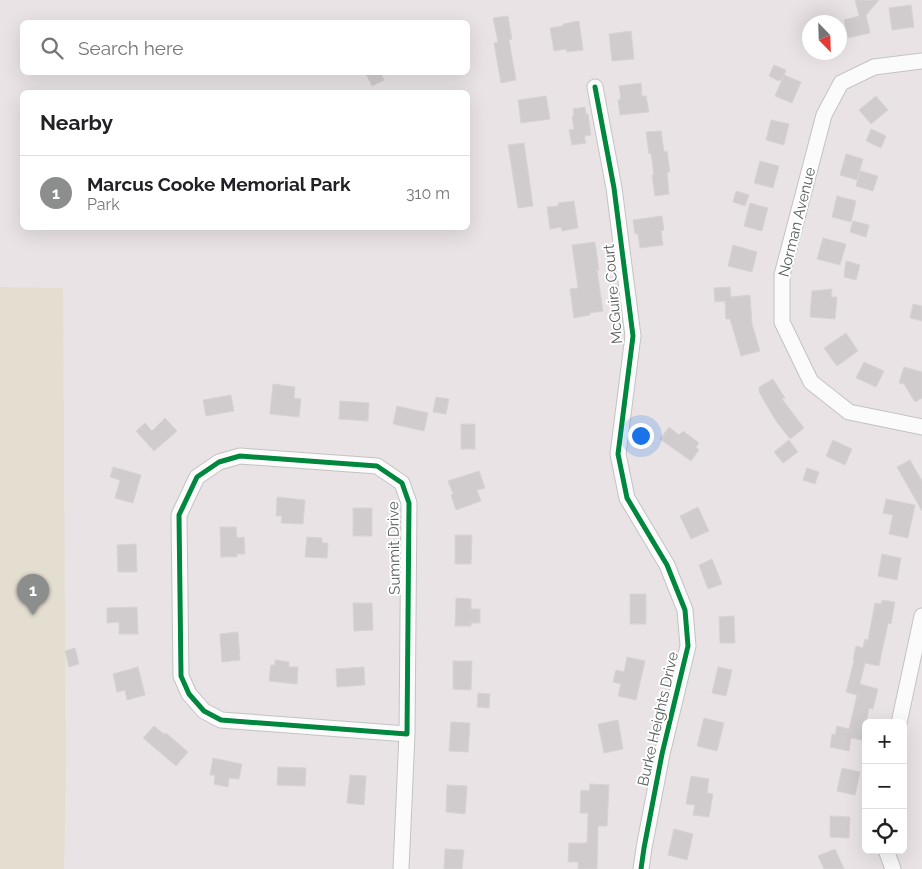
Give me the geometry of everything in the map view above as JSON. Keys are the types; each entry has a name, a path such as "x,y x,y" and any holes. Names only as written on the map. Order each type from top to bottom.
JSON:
{"street":[{"name":"Norman Avenue","path":"922,61 874,67 841,83 824,115 782,275 782,322 811,382 849,412 922,427"},
{"name":"McGuire Court","path":"595,87 614,188 633,336 618,454 628,498"},
{"name":"Summit Drive","path":"401,869 407,734 409,503 402,483 377,466 240,456 219,462 197,477 179,515 181,676 190,694 204,711 220,720 407,734"},
{"name":"Burke Heights Drive","path":"628,498 667,565 685,610 688,646 662,754 641,869"},
{"path":"900,719 918,653 922,616"},
{"path":"887,854 893,869"}],"shaded area":[{"path":"0,287 63,288 66,780 64,869 0,869"}],"building":[{"path":"855,0 879,0 866,15 870,33 848,38 847,19 859,16"},
{"path":"911,5 914,27 892,30 889,8"},
{"path":"508,16 512,39 509,40 516,80 501,83 494,43 498,42 493,18"},
{"path":"579,21 583,50 567,52 566,49 554,51 550,28"},
{"path":"631,31 634,59 612,61 609,34"},
{"path":"774,65 786,70 783,78 779,81 769,76"},
{"path":"366,75 382,75 384,80 372,86"},
{"path":"784,75 801,82 792,103 775,96"},
{"path":"641,83 642,96 646,96 649,112 620,115 618,100 621,99 619,86"},
{"path":"546,96 550,119 521,123 518,100"},
{"path":"876,96 888,110 871,124 859,110"},
{"path":"585,107 591,135 584,136 586,143 572,145 569,130 574,129 573,109"},
{"path":"771,120 789,124 784,145 766,140"},
{"path":"871,129 886,136 881,148 866,141"},
{"path":"661,131 664,152 667,151 670,172 667,172 669,194 655,196 651,153 649,154 646,132"},
{"path":"524,143 533,206 518,208 508,145"},
{"path":"846,154 863,159 857,180 840,175"},
{"path":"760,161 779,166 773,188 754,183"},
{"path":"860,171 878,176 873,191 856,186"},
{"path":"736,191 749,195 745,206 733,202"},
{"path":"837,196 856,201 851,222 832,217"},
{"path":"574,201 578,228 562,231 561,227 550,229 547,207 558,206 558,203"},
{"path":"750,203 768,208 762,231 744,226"},
{"path":"662,216 664,230 661,231 663,245 640,248 633,220"},
{"path":"853,221 869,225 866,237 850,232"},
{"path":"823,238 846,244 840,265 817,259"},
{"path":"595,242 603,311 574,318 570,289 578,288 572,245"},
{"path":"733,245 757,252 752,272 728,266"},
{"path":"846,261 860,265 856,280 844,277"},
{"path":"730,287 731,297 750,295 752,324 760,351 741,356 730,319 726,319 725,301 715,302 714,288"},
{"path":"832,289 831,297 837,297 835,319 810,317 812,291"},
{"path":"913,304 922,306 922,321 910,318"},
{"path":"846,333 858,351 837,366 824,348"},
{"path":"864,362 884,371 876,387 856,378"},
{"path":"904,367 922,372 922,398 915,402 904,384 899,383"},
{"path":"773,379 785,398 782,399 804,428 790,439 776,421 759,392 759,387"},
{"path":"273,384 295,387 294,398 301,399 299,417 270,414"},
{"path":"231,395 234,411 206,416 203,400"},
{"path":"436,397 449,399 446,414 433,412"},
{"path":"340,401 369,403 368,421 339,419"},
{"path":"397,406 428,413 424,431 393,424"},
{"path":"165,418 177,431 154,451 136,431 145,423 152,431"},
{"path":"461,424 475,424 475,449 461,449"},
{"path":"669,427 679,435 683,431 699,443 696,447 699,450 691,461 660,439"},
{"path":"789,440 798,452 783,463 774,452"},
{"path":"833,440 852,449 845,465 826,456"},
{"path":"910,460 922,481 922,511 897,467"},
{"path":"113,467 141,475 133,503 115,498 120,480 110,477"},
{"path":"807,468 819,472 815,484 803,480"},
{"path":"479,471 485,488 477,490 481,501 456,510 448,481"},
{"path":"277,497 305,500 303,524 281,523 282,516 276,516"},
{"path":"886,499 915,505 908,538 889,534 893,515 883,513"},
{"path":"698,507 709,531 691,539 680,516"},
{"path":"353,508 372,508 372,536 353,536"},
{"path":"220,527 236,527 237,538 244,537 245,554 237,554 237,557 221,557"},
{"path":"455,535 472,535 471,564 455,564"},
{"path":"307,537 322,538 322,543 328,543 327,558 305,557"},
{"path":"136,544 137,572 118,572 117,545"},
{"path":"882,554 901,558 897,580 878,576"},
{"path":"712,559 722,584 708,589 699,565"},
{"path":"630,594 646,594 646,624 630,624"},
{"path":"456,598 471,599 471,609 480,609 480,623 471,623 471,626 455,626"},
{"path":"882,600 895,602 891,624 888,623 879,666 865,663 860,684 878,689 873,709 869,708 867,719 862,719 862,740 851,738 849,751 830,747 832,734 835,735 837,726 849,729 857,695 846,692 856,646 863,648 865,639 868,640 875,603 881,604"},
{"path":"353,603 372,603 373,630 354,631"},
{"path":"137,607 138,634 119,634 119,622 107,623 107,608"},
{"path":"734,616 735,643 720,643 719,617"},
{"path":"238,632 240,660 222,662 220,634"},
{"path":"75,648 79,664 69,667 65,651"},
{"path":"627,657 645,661 636,700 618,696 621,684 613,682 616,670 624,672"},
{"path":"275,660 289,662 289,667 298,667 297,684 269,681 271,665 275,665"},
{"path":"453,661 472,661 471,690 453,689"},
{"path":"138,667 145,695 127,700 125,690 117,692 113,674"},
{"path":"364,667 365,685 337,687 336,669"},
{"path":"718,667 732,670 726,696 712,693"},
{"path":"478,693 490,694 489,708 477,707"},
{"path":"704,718 724,723 717,751 697,746"},
{"path":"618,720 623,749 604,753 598,724"},
{"path":"451,722 470,723 468,752 449,751"},
{"path":"154,726 164,734 166,733 188,752 176,766 143,738"},
{"path":"213,758 242,764 239,779 229,778 228,787 214,784 215,775 210,775"},
{"path":"278,767 306,768 305,786 277,785"},
{"path":"842,768 860,772 855,795 837,791"},
{"path":"350,775 366,776 364,805 347,803"},
{"path":"691,776 709,779 707,793 713,794 709,817 693,815 695,805 686,804"},
{"path":"590,784 609,785 607,826 598,826 597,869 578,869 578,862 568,862 569,843 587,843 588,813 580,813 581,790 589,791"},
{"path":"447,785 467,786 465,814 446,812"},
{"path":"830,816 850,817 849,838 830,837"},
{"path":"674,829 693,834 687,860 668,855"},
{"path":"445,849 464,850 462,869 444,869"},
{"path":"835,849 844,869 824,869 818,856"}],"cycle path":[{"path":"595,87 614,188 633,336 618,454 627,498 667,565 685,610 688,646 662,754 641,869"},
{"path":"240,456 377,466 402,483 409,503 407,734 221,720 204,711 189,694 181,676 179,515 197,477 219,462 240,456"}],"place":[{"name":"Marcus Cooke Memorial Park","path":"33,615"}]}
